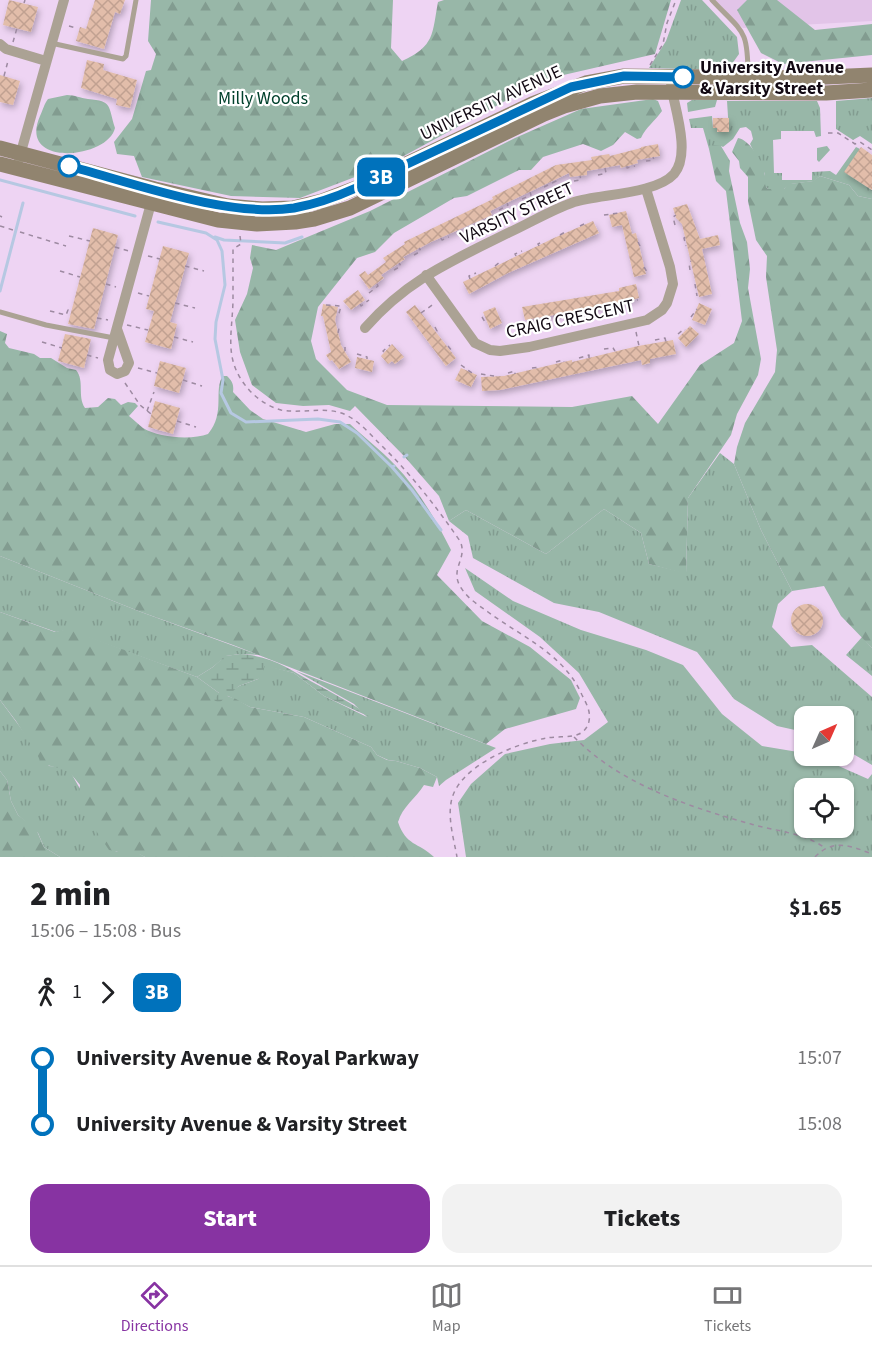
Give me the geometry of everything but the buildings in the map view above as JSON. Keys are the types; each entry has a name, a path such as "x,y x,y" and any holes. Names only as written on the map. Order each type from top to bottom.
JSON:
{"main road":[{"name":"UNIVERSITY AVENUE","path":"0,148 19,161 239,223 295,222 341,211 544,114 582,100 619,93 672,92 872,75"},
{"name":"UNIVERSITY AVENUE","path":"153,197 205,201 245,208 278,209 308,205 356,188 571,87 607,79 640,76 669,77 826,93 872,90"},
{"name":"UNIVERSITY AVENUE","path":"0,164 19,161"}],"street":[{"path":"19,161 64,0"},
{"path":"2,48 46,61"},
{"name":"VARSITY STREET","path":"365,328 385,305 426,275 560,207 587,199 646,189 667,180 679,166 681,140 669,77"},
{"name":"CRAIG CRESCENT","path":"426,275 475,343 490,350 500,351 527,347 647,320 662,310 667,303 673,284 646,189"},
{"path":"116,333 124,370 113,372 108,366 116,333 153,197"}],"lane":[{"path":"51,43 123,59 126,56 136,0"},
{"path":"712,0 743,33 748,50 748,85"},
{"path":"0,312 46,325 116,333"}],"path":[{"path":"640,76 659,53 676,0"},
{"path":"828,133 838,133 855,144 860,142 872,150"},
{"path":"646,161 654,160 653,157"},
{"path":"627,166 627,168 635,166"},
{"path":"598,176 606,173 605,168"},
{"path":"574,181 581,180 580,176"},
{"path":"544,187 555,180"},
{"path":"522,199 531,195 530,192"},
{"path":"499,210 508,206 507,203"},
{"path":"604,215 619,213"},
{"path":"675,225 673,217 676,215"},
{"path":"486,218 487,220 494,216"},
{"path":"239,223 241,244 233,249 233,304 230,333 231,354 237,373 243,382 262,401 274,408 290,411 336,412 349,416 362,426 414,478 444,517 462,546 456,575 463,592 499,620 540,645 557,660 578,685 587,706 589,720 584,731 573,736 548,738 519,745 491,758 458,784 453,792 450,810 458,857"},
{"path":"580,226 587,224"},
{"path":"0,226 13,230"},
{"path":"464,229 465,231 471,227"},
{"path":"560,235 567,231"},
{"path":"20,232 66,246"},
{"path":"69,236 90,241"},
{"path":"441,238 442,240 449,237"},
{"path":"685,237 686,246"},
{"path":"539,246 538,244 544,241"},
{"path":"638,242 641,248"},
{"path":"414,255 421,251 419,248"},
{"path":"516,256 515,254 522,251"},
{"path":"690,261 690,270"},
{"path":"495,266 500,262"},
{"path":"394,270 401,266 399,263"},
{"path":"185,266 204,271"},
{"path":"644,267 647,272"},
{"path":"60,271 80,277"},
{"path":"470,279 469,276 476,273"},
{"path":"369,293 378,286 376,284"},
{"path":"695,284 697,296"},
{"path":"421,313 442,297"},
{"path":"360,304 361,306 369,300"},
{"path":"628,301 638,300"},
{"path":"175,303 195,308"},
{"path":"326,304 340,306 338,317"},
{"path":"603,307 614,317"},
{"path":"692,318 697,309"},
{"path":"50,311 66,315 68,310 71,311"},
{"path":"579,310 579,313 587,312"},
{"path":"554,315 555,318 563,316"},
{"path":"482,317 486,322"},
{"path":"531,319 534,324 541,323"},
{"path":"634,323 639,346"},
{"path":"435,327 437,331 435,332"},
{"path":"338,333 339,328"},
{"path":"678,334 684,328 685,330"},
{"path":"174,337 193,342"},
{"path":"656,340 665,338 666,342"},
{"path":"42,342 62,348"},
{"path":"384,352 390,345"},
{"path":"448,346 451,352"},
{"path":"604,349 613,348 615,351"},
{"path":"357,354 367,359"},
{"path":"579,358 589,356 590,358"},
{"path":"556,362 563,360 564,362"},
{"path":"461,364 472,373"},
{"path":"532,368 540,367"},
{"path":"152,414 133,395 124,370 157,373"},
{"path":"508,373 515,371 515,374"},
{"path":"481,374 494,376"},
{"path":"183,380 202,386"},
{"path":"147,411 154,392"},
{"path":"177,421 196,427"},
{"path":"573,736 604,760 659,794 750,824 812,840 825,848"},
{"path":"815,857 825,848 843,845 872,854"}],"shaded area":[{"path":"709,0 872,0 872,21 743,28"}],"green space":[{"name":"Milly Woods","path":"151,0 393,0 391,48 402,61 421,50 426,44 433,31 438,2 444,0 671,0 655,54 546,79 389,164 300,198 231,196 142,177 134,156 117,154 114,142 132,119 146,71 151,70 156,54 148,41"},
{"path":"681,0 702,0 737,37 739,54 729,68 718,70 649,68 666,41"},
{"path":"747,0 777,0 815,30 872,24 872,55 783,64 761,53 737,10"},
{"path":"67,95 106,103 115,128 109,139 97,147 82,152 52,151 41,144 36,133 45,103 48,99"},
{"path":"872,98 872,144 860,136 853,140 836,129 836,101"},
{"path":"653,99 658,101 662,111 641,138 637,139 625,132 613,145 601,151 583,144 543,157 531,170 519,170 467,196 454,198 394,233 375,252 357,258 318,307 311,341 316,359 347,390 387,405 572,407 632,396 658,424 700,365 734,343 742,321 726,191 716,181 709,149 712,145 721,146 730,161 729,171 740,223 747,242 750,269 748,288 761,359 758,375 737,414 731,435 688,498 686,574 649,564 641,533 604,509 546,554 466,510 449,521 439,496 355,406 350,411 329,405 303,406 276,403 252,385 240,352 235,320 247,294 253,268 250,258 252,245 276,250 370,211 515,138 581,109"},
{"path":"692,100 717,100 715,107 688,112 687,103"},
{"path":"727,101 817,101 820,108 821,136 816,137 814,131 781,131 781,139 773,140 774,173 782,173 782,180 812,180 812,172 830,171 836,175 856,147 860,149 845,172 872,190 872,199 858,196 849,185 820,176 814,181 791,184 784,189 768,189 764,185 765,174 750,144 753,139 751,131 746,127 740,128 733,139 723,147 709,149 703,128 691,128 689,119 712,116 713,128 717,128 717,132 729,132"},
{"path":"738,138 752,147 764,171 765,184 768,189 784,189 789,184 813,181 820,176 849,185 858,196 872,199 872,648 841,616 824,586 792,591 761,530 734,464 745,423 775,372 777,350 766,277 767,256 756,240 748,201 748,177 740,168 739,161 732,152"},
{"path":"827,146 830,150 819,162 817,148"},
{"path":"0,331 7,334 5,343 9,348 34,354 40,358 51,358 67,368 76,370 79,374 81,399 85,408 98,407 108,398 115,399 121,405 128,402 135,403 138,406 129,416 143,428 158,434 185,437 208,434 217,418 220,381 223,376 227,376 231,381 233,392 250,410 263,419 306,432 335,424 350,424 403,474 433,516 451,550 437,575 482,621 530,647 571,680 580,698 576,709 505,729 486,744 0,556"},
{"path":"720,453 734,464 761,530 792,591 778,604 772,627 791,647 812,645 872,697 872,765 854,754 854,706 794,706 794,730 777,726 734,699 697,652 599,612 554,603 473,558 468,536 449,521 466,510 546,554 604,509 641,533 649,564 686,573 688,498"},
{"path":"0,556 141,612 259,655 226,656 197,677 68,630 56,632 0,612"},
{"path":"465,568 513,601 581,630 646,650 683,665 722,714 762,746 794,751 794,766 839,766 868,779 872,774 872,857 466,857 458,803 471,784 505,754 550,744 584,740 608,722 579,673 540,637 475,591"},
{"path":"0,612 55,632 68,629 197,677 219,693 250,707 304,717 371,747 377,755 387,760 420,768 437,777 433,787 424,785 398,822 409,840 434,857 145,857 135,853 109,850 78,804 80,785 60,768 43,764 0,700"},
{"path":"862,637 872,648 872,676 846,655"},
{"path":"240,654 262,657 280,664 345,700 372,718 324,696 294,673 264,666 263,675 239,686 219,703 214,700 219,693 197,677 225,656"},
{"path":"264,665 294,673 324,696 367,717 354,704 296,671 496,748 439,786 437,777 420,768 388,760 377,755 371,747 304,717 250,707 226,695 239,686 258,679"},
{"path":"0,700 49,766 63,767 71,773 116,852 136,852 145,857 60,857 44,847 38,833 18,815 11,801 7,780 0,771"},
{"path":"0,771 7,780 11,801 18,815 36,829 44,847 60,857 0,857"}],"waterway":[{"path":"0,180 135,216"},
{"path":"0,291 23,203"},
{"path":"158,222 206,233 217,240 222,251 225,285 216,322 215,339 223,380 221,393 231,413 246,422 318,419 340,422 357,433 392,467 394,466"},
{"path":"215,237 224,240 285,243 302,237"},
{"path":"392,467 441,530"}],"bus line":[{"name":"3B","path":"69,166 228,206 262,209 293,208 322,201 356,188 571,87 624,76 683,77"}],"place":[{"name":"University Avenue & Varsity Street","path":"683,77"}]}
